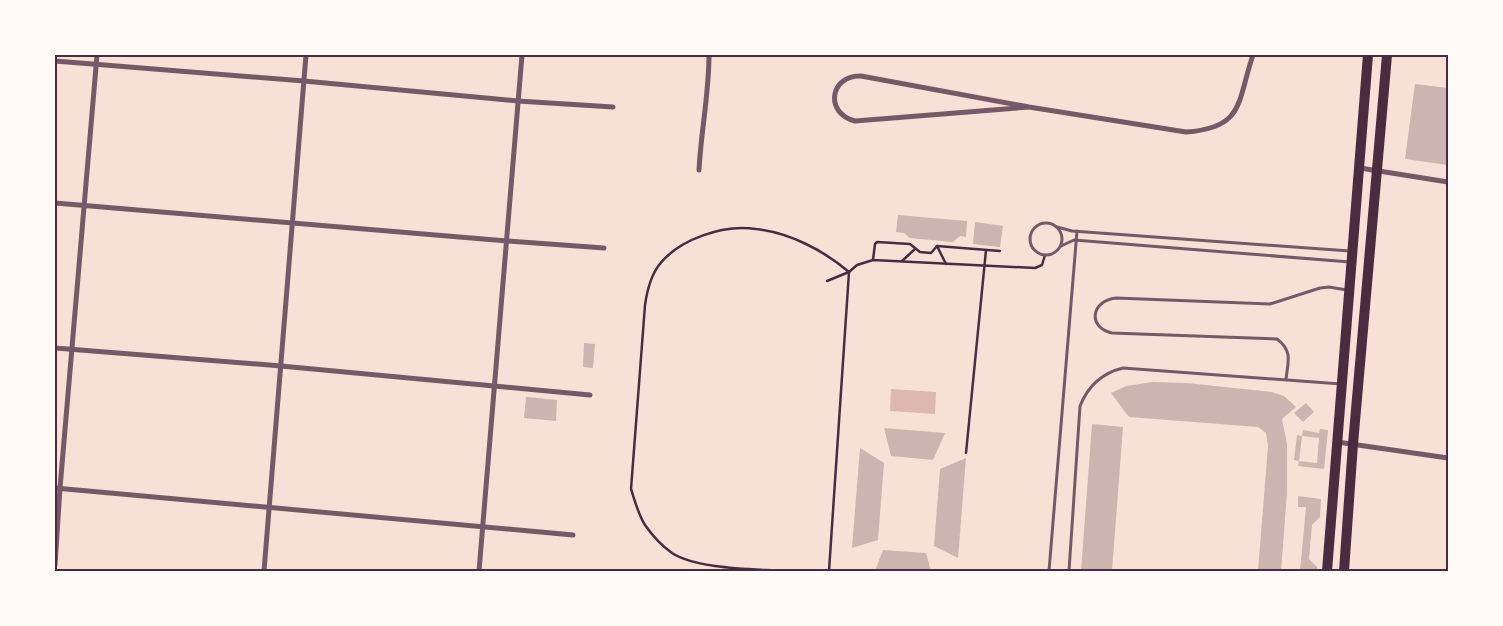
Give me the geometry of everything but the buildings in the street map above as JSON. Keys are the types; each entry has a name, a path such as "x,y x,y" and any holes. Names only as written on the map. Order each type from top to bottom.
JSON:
{"main road":[{"path":"1327,571 1368,55"},
{"path":"1344,571 1353,444 1387,55"}],"street":[{"path":"55,565 57,488 72,349 97,55"},
{"path":"264,571 306,55"},
{"path":"479,571 522,55"},
{"path":"699,170 700,143 709,76 709,55"},
{"path":"1029,107 855,121 847,119 841,114 835,106 834,97 841,82 848,78 860,76 1029,107 1186,132 1203,131 1223,123 1234,114 1239,104 1253,55"},
{"path":"55,61 304,81 518,101 613,107"},
{"path":"1360,168 1448,182"},
{"path":"55,203 604,248"},
{"path":"55,348 281,366 590,395"},
{"path":"1338,442 1448,458"},
{"path":"57,488 573,535"}],"lane":[{"path":"1044,222 1062,229 1077,231 1353,257 1328,259 1076,240 1070,241 1054,253 1045,256 1032,249 1029,240 1035,226 1044,222"},
{"path":"1057,227 1062,236 1061,246"},
{"path":"1049,571 1077,231"},
{"path":"1286,379 1289,359 1288,349 1278,339 1112,333 1104,331 1098,325 1095,316 1097,306 1106,300 1116,298 1270,304 1320,288 1328,287 1350,290"},
{"path":"1069,571 1080,406 1084,395 1100,377 1111,370 1123,368 1286,379 1341,385"}],"path":[{"path":"782,571 736,568 684,559 671,553 644,524 640,516 631,489 631,479 647,294 650,281 659,265 672,253 686,243 720,230 756,229 784,236 810,246 835,260 849,272"},
{"path":"873,260 876,242 910,244 920,252 931,253 936,246"},
{"path":"936,246 1000,252"},
{"path":"936,246 946,264"},
{"path":"902,261 915,249"},
{"path":"966,453 986,250"},
{"path":"827,281 849,272 857,265 873,260 1035,268 1042,264 1045,256"},
{"path":"829,571 849,272"}],"shaded area":[{"path":"891,389 936,392 935,414 890,411"}]}
